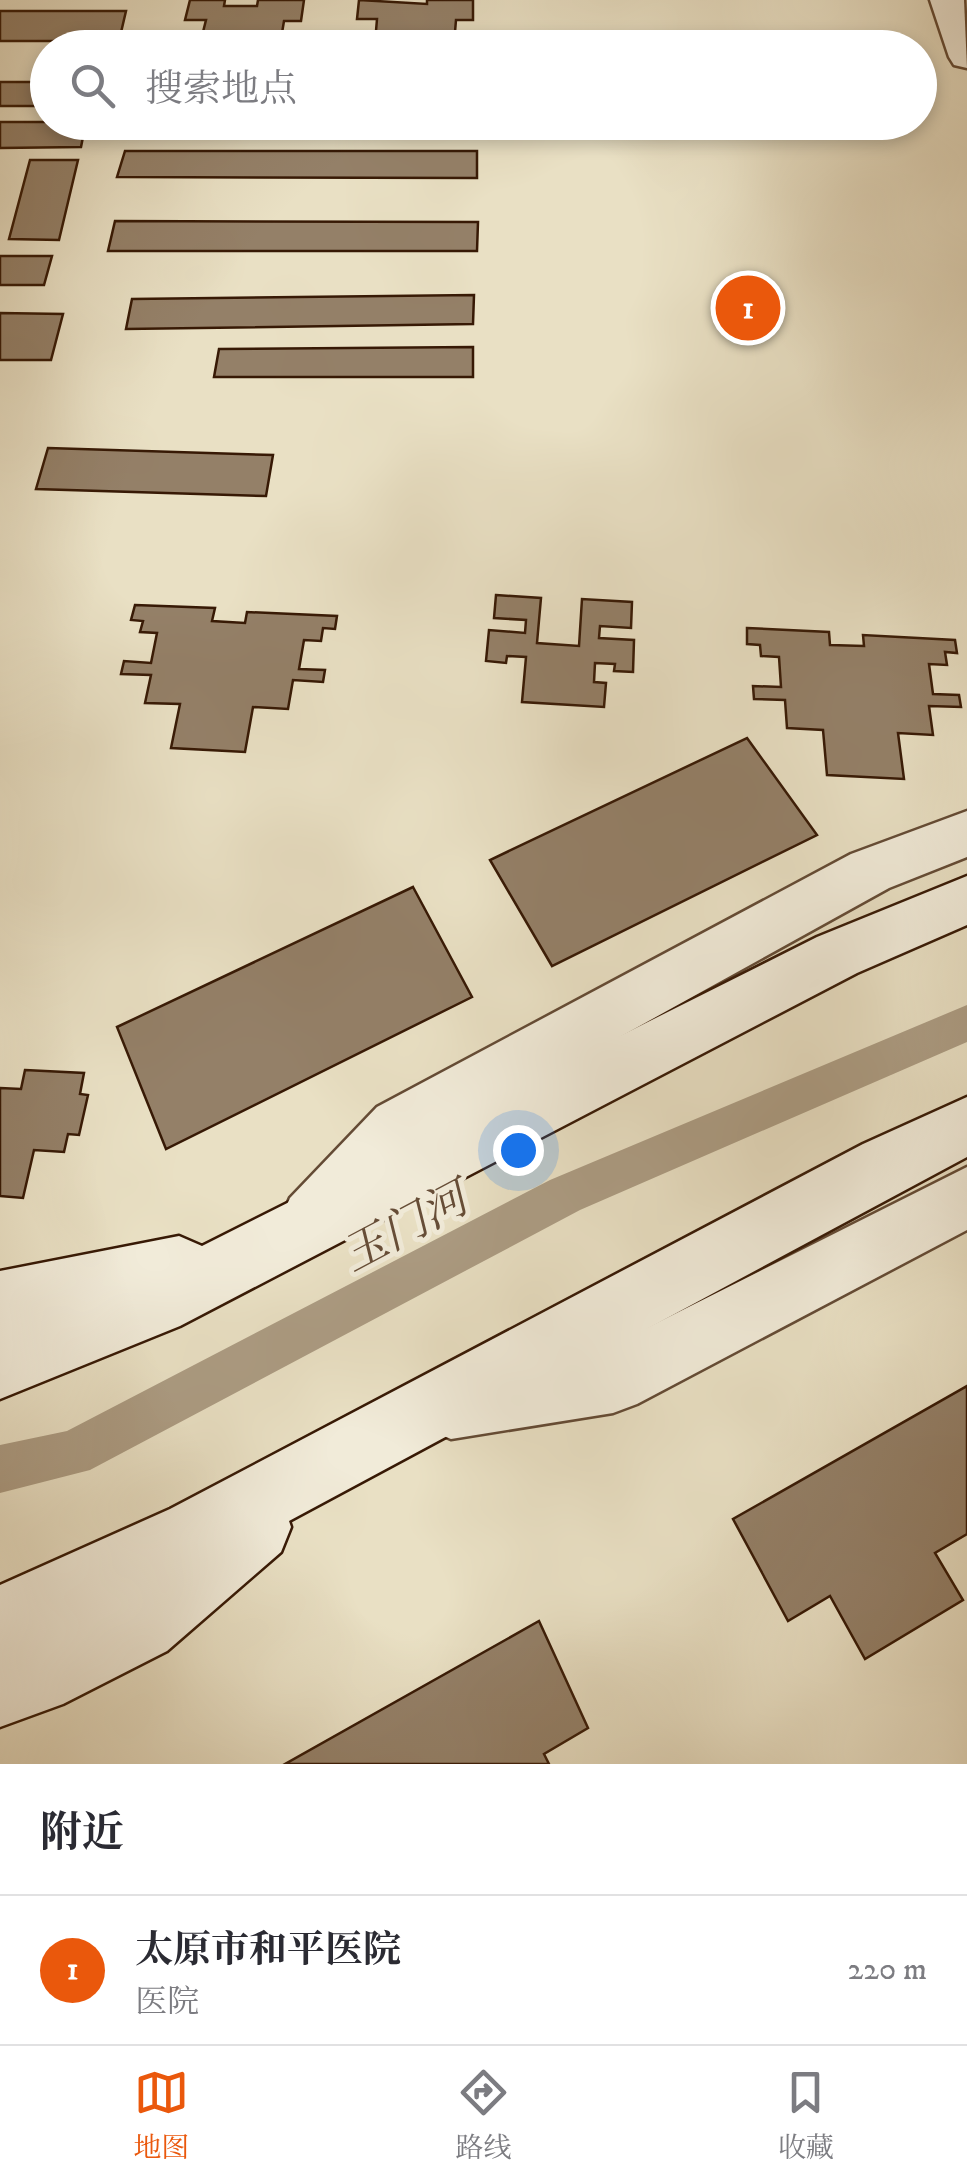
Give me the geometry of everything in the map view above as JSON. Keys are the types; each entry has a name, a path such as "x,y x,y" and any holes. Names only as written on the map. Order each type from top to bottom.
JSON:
{"main road":[{"path":"947,0 967,57"},
{"path":"0,1304 282,1241 399,1126 870,871 967,834"},
{"path":"0,1366 156,1303 838,955 967,900"},
{"path":"0,1621 62,1597 195,1534 885,1165 967,1126"},
{"path":"429,1409 613,1380 967,1197"},
{"path":"0,1690 37,1678 141,1625 336,1459"}],"building":[{"path":"190,0 225,0 224,6 257,6 258,0 304,0 301,21 284,21 282,30 204,30 206,20 185,20"},
{"path":"359,0 427,4 427,0 473,0 473,20 456,20 455,30 376,30 377,19 357,19"},
{"path":"0,11 126,11 122,30 30,30 30,41 0,41"},
{"path":"0,82 30,82 30,106 0,106"},
{"path":"0,122 30,122 30,140 82,140 81,147 0,148"},
{"path":"125,151 477,151 477,178 117,177"},
{"path":"30,160 78,160 59,240 9,239"},
{"path":"115,221 478,222 477,251 108,251"},
{"path":"0,256 52,256 44,285 0,285"},
{"path":"474,295 473,324 126,329 132,299"},
{"path":"0,313 63,314 51,360 0,360"},
{"path":"473,347 473,377 214,377 219,349"},
{"path":"48,448 273,455 266,496 36,489"},
{"path":"496,595 541,598 537,643 579,646 582,599 632,602 631,628 600,626 599,638 634,640 633,672 614,671 615,664 595,663 594,682 606,683 604,707 522,702 526,657 507,656 506,663 486,661 489,630 525,633 526,620 494,618"},
{"path":"135,605 215,608 212,621 245,623 247,612 337,616 335,629 323,628 321,641 304,640 299,669 325,670 323,682 293,680 288,709 253,707 245,752 171,748 180,704 145,703 151,675 121,674 124,661 151,663 157,633 140,632 143,621 131,620"},
{"path":"747,628 829,632 830,645 864,646 863,635 955,640 957,653 945,652 947,665 929,664 933,694 959,695 961,707 929,706 933,735 898,733 904,779 827,775 823,730 787,728 785,700 754,699 753,686 781,687 779,657 761,656 760,645 747,644"},
{"path":"747,738 817,835 552,966 490,860"},
{"path":"413,887 472,997 166,1149 117,1027"},
{"path":"25,1070 84,1073 80,1094 88,1095 79,1135 68,1134 64,1152 34,1150 23,1198 0,1196 0,1088 21,1089"},
{"path":"967,1386 967,1534 935,1553 963,1600 865,1659 830,1596 788,1621 733,1519"},
{"path":"539,1621 588,1728 544,1754 549,1764 285,1764"}],"waterway":[{"name":"玉门河","path":"0,1469 73,1453 565,1195 967,1023"}],"place":[{"name":"太原市和平医院","path":"748,308"}]}
